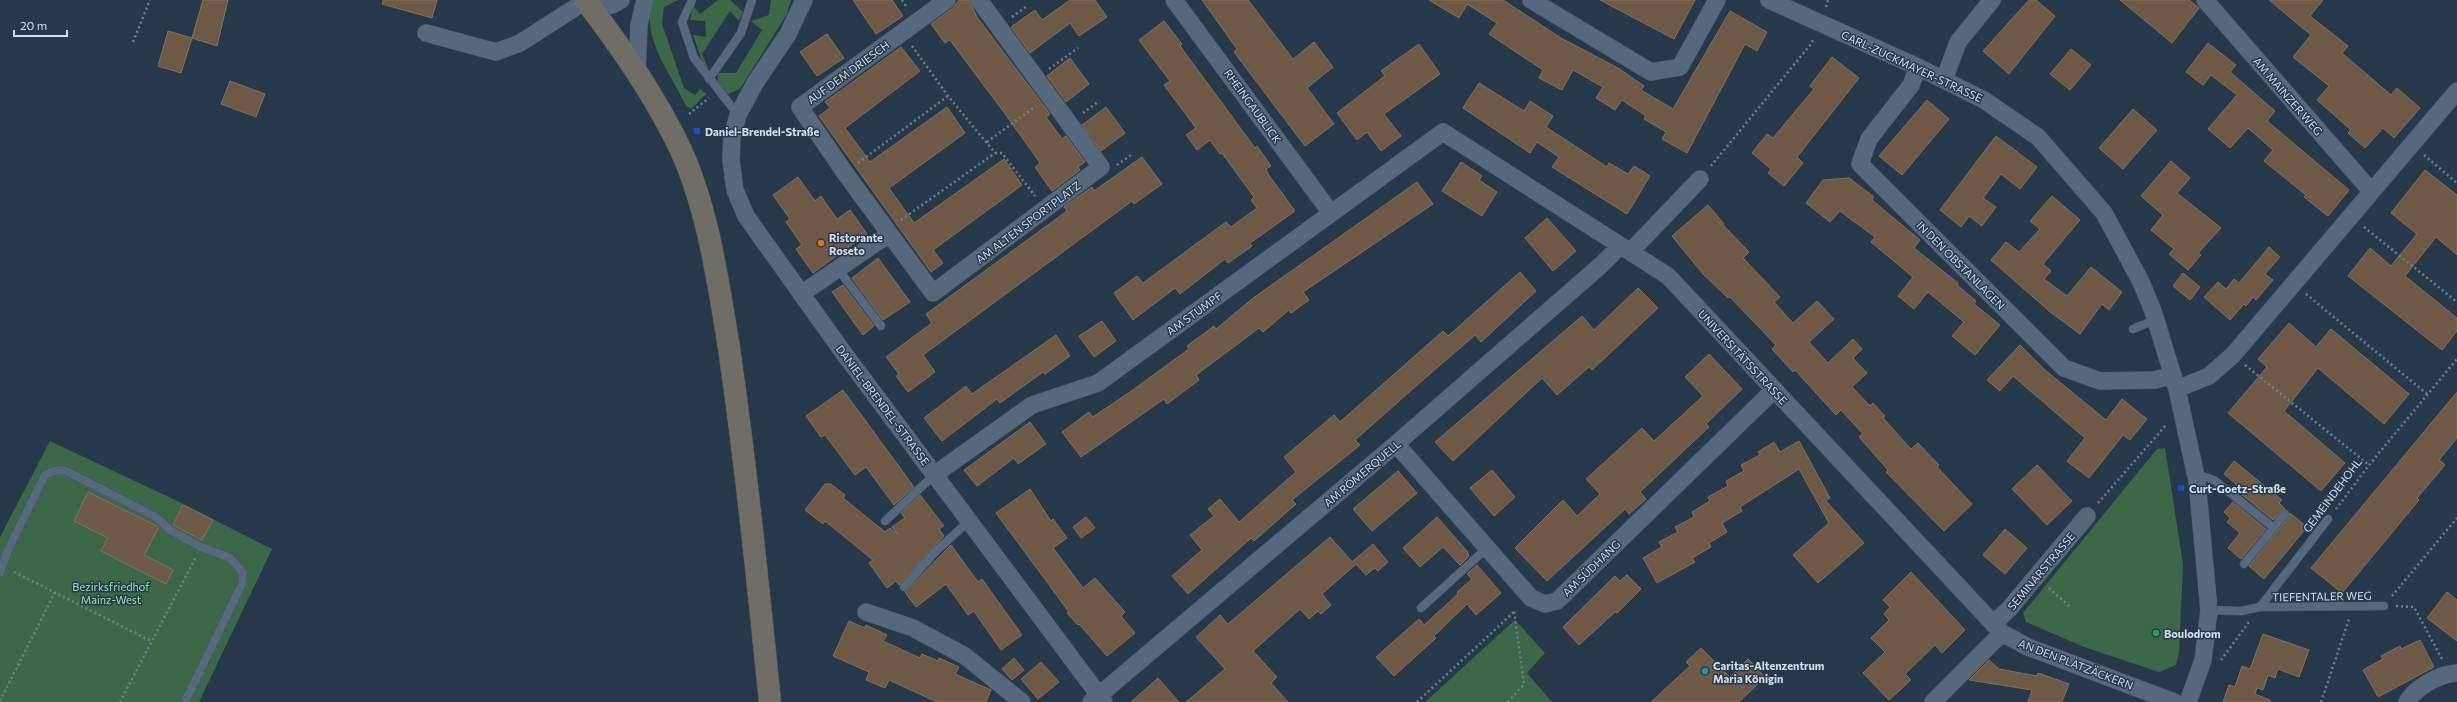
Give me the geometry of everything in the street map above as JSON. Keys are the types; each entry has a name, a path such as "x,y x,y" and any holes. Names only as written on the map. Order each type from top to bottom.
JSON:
{"main road":[{"path":"586,0 637,72 677,141 694,187 708,237 722,302 740,426 770,702"}],"street":[{"path":"426,33 496,52 520,43 586,0 600,6 615,5 621,0"},
{"path":"637,72 639,25 645,0"},
{"name":"DANIEL-BRENDEL-STRASSE","path":"804,0 788,34 755,83 738,115 732,138 731,160 735,190 746,216 801,294 1098,700"},
{"name":"AUF DEM DRIESCH","path":"888,232 800,107 947,0"},
{"name":"AM ALTEN SPORTPLATZ","path":"888,232 933,293 1101,168 1051,95 979,0"},
{"name":"RHEINGAUBLICK","path":"1174,0 1331,213"},
{"path":"1531,0 1651,72 1680,67 1717,0"},
{"name":"CARL-ZUCKMAYER-STRASSE","path":"1769,0 1918,67 1984,100 2038,137 2104,213 2141,282 2175,382 2196,474 2205,553 2209,610"},
{"path":"1944,80 1958,42 1992,0"},
{"name":"AM MAINZER WEG","path":"2205,0 2371,192"},
{"name":"IN DEN OBSTANLAGEN","path":"1918,67 1911,85 1869,139 1860,164 2064,368 2100,381 2155,380 2175,382"},
{"path":"2175,382 2209,376 2233,355 2457,91"},
{"name":"AM STUMPF","path":"934,475 1032,405 1098,382 1442,132"},
{"name":"UNIVERSITÄTSSTRASSE","path":"1442,132 1668,276 1997,629"},
{"name":"AM RÖMERQUELL","path":"1098,700 1396,444 1600,266 1625,248 1700,179"},
{"path":"801,294 888,232"},
{"name":"AM SÜDHANG","path":"1532,598 1545,604 1557,601 1774,390"},
{"path":"1396,444 1532,598"},
{"name":"SEMINARSTRASSE","path":"1932,702 1997,629 2009,609 2087,516"},
{"path":"2188,702 2203,660 2209,610"},
{"path":"866,612 913,628 965,656 1022,702"},
{"name":"AN DEN PLATZÄCKERN","path":"1997,629 2028,647 2174,702"},
{"path":"2407,702 2424,686 2454,673"}],"lane":[{"path":"692,0 682,22 694,58 738,115"},
{"path":"709,79 741,34 752,0"},
{"path":"838,269 881,326"},
{"path":"2133,329 2155,320"},
{"path":"2,569 7,552 45,475 53,471 64,470 156,517 170,530 201,547 230,558 243,574 242,584 185,702"},
{"path":"2196,474 2214,480 2274,528"},
{"name":"DANIEL-BRENDEL-STRASSE","path":"885,521 934,475"},
{"path":"2244,564 2285,514"},
{"name":"GEMEINDEHOHL","path":"2260,607 2328,519"},
{"path":"904,586 935,552 968,521"},
{"path":"1421,608 1487,548"},
{"name":"TIEFENTALER WEG","path":"2260,607 2384,606"},
{"path":"2209,610 2241,611 2260,607"}],"path":[{"path":"134,42 150,0"},
{"path":"1700,179 1811,44 1820,24"},
{"path":"903,32 948,96 995,153"},
{"path":"1037,78 1078,48"},
{"path":"689,114 719,91"},
{"path":"987,142 1051,95"},
{"path":"845,173 948,96"},
{"path":"2411,145 2457,183"},
{"path":"888,232 995,153 1002,153 1046,210"},
{"path":"2351,216 2457,302"},
{"path":"2293,283 2426,394"},
{"path":"2233,355 2369,465"},
{"name":"GEMEINDEHOHL","path":"2328,519 2426,394 2457,359"},
{"path":"2087,516 2172,419"},
{"path":"2384,606 2457,518"},
{"path":"120,702 201,547"},
{"path":"2,569 55,592 151,641"},
{"path":"2035,577 2069,606"},
{"path":"0,701 55,592"},
{"path":"1417,702 1514,612 1532,598"},
{"path":"2384,606 2414,607 2454,673"},
{"path":"2218,664 2260,607"},
{"path":"2321,702 2353,607"},
{"path":"1508,702 1524,684 1514,612"}],"green space":[{"path":"652,0 678,0 664,7 662,24 684,88 695,95 700,89 706,94 691,109 686,106 659,56 654,43 650,15"},
{"path":"718,0 730,0 743,12 739,21 730,11 702,54 708,68 705,70 693,35 706,37 705,21 690,20 693,6 700,14"},
{"path":"771,0 791,0 787,14 740,89 728,94 717,84 718,73 736,73 762,30 751,21 769,15"},
{"name":"Bezirksfriedhof Mainz-West","path":"50,441 173,499 272,549 199,702 0,702 0,537"},
{"path":"2165,448 2183,564 2179,653 2176,665 2159,672 2084,647 2026,622 2023,613 2157,449"},
{"path":"1515,620 1545,653 1527,673 1552,702 1425,702"}],"building":[{"path":"203,0 228,0 217,46 192,38"},
{"path":"383,0 437,0 432,18 382,4"},
{"path":"853,0 892,0 903,16 876,34"},
{"path":"959,0 969,0 977,17 1050,114 1046,117 1062,139 1066,136 1085,162 1078,167 1080,170 1052,191 1035,167 1040,163 1006,115 950,40 945,43 931,24 953,8"},
{"path":"1070,0 1095,0 1107,17 1079,36 1070,23 1030,53 1011,27 1035,10 1042,20"},
{"path":"1202,0 1248,0 1293,59 1314,42 1333,67 1307,88 1334,124 1305,146 1234,52 1237,49"},
{"path":"1429,0 1503,0 1561,38 1618,68 1644,86 1641,90 1673,109 1730,11 1767,32 1757,51 1745,44 1687,153 1662,139 1666,132 1644,119 1646,116 1622,100 1615,110 1596,98 1603,87 1573,70 1562,90 1539,78 1543,70 1489,34 1497,23 1467,4 1459,18"},
{"path":"1600,0 1695,0 1674,39"},
{"path":"2029,0 2036,0 2055,16 2009,74 1983,51"},
{"path":"2120,0 2189,0 2199,8 2172,43"},
{"path":"2269,0 2323,0 2310,16 2348,46 2342,53 2391,95 2397,88 2420,108 2394,138 2383,128 2365,148 2348,133 2351,130 2317,100 2329,86 2293,57 2311,35"},
{"path":"1164,21 1182,44 1180,46 1255,148 1257,146 1271,166 1266,169 1268,174 1295,211 1250,243 1252,246 1228,263 1225,259 1180,294 1175,288 1133,320 1114,293 1137,276 1143,283 1226,222 1231,227 1257,208 1251,200 1254,197 1222,153 1220,154 1210,140 1197,150 1186,135 1196,128 1164,85 1170,81 1139,40"},
{"path":"168,31 192,38 181,73 158,66"},
{"path":"827,34 844,58 817,76 800,52"},
{"path":"2208,43 2236,65 2230,72 2275,111 2267,121 2349,190 2328,216 2304,197 2306,195 2264,161 2273,150 2248,128 2230,148 2208,129 2237,95 2211,75 2203,85 2186,72"},
{"path":"1419,44 1440,74 1384,114 1401,136 1381,151 1367,132 1357,140 1337,113 1385,76 1381,71"},
{"path":"901,47 920,71 845,128 870,162 947,107 965,133 889,188 914,223 1004,159 1022,185 933,250 943,263 931,272 819,116 830,108 825,102"},
{"path":"2071,49 2091,65 2070,90 2050,74"},
{"path":"1832,57 1859,78 1797,157 1803,163 1784,186 1768,173 1771,169 1752,153 1767,134 1773,138 1814,89 1810,86"},
{"path":"1070,58 1089,84 1066,102 1047,76"},
{"path":"230,81 265,94 256,117 221,104"},
{"path":"1479,83 1524,111 1530,101 1553,116 1546,127 1607,167 1609,163 1628,174 1634,166 1650,176 1627,214 1552,167 1559,157 1537,142 1530,153 1463,108"},
{"path":"1927,100 1949,119 1902,175 1879,156"},
{"path":"1106,107 1125,133 1101,151 1082,125"},
{"path":"2133,109 2157,130 2123,169 2099,148"},
{"path":"1996,136 2037,167 2020,189 2001,174 1983,198 1996,207 1982,226 1969,216 1961,227 1940,210"},
{"path":"1142,157 1162,184 1134,204 1132,201 923,355 935,372 908,392 896,376 899,374 886,357 932,323 926,314 1067,211 1064,207 1092,187 1094,191"},
{"path":"2171,161 2190,178 2177,193 2221,228 2198,253 2201,255 2188,270 2169,254 2174,249 2151,230 2163,215 2141,196"},
{"path":"1461,162 1482,176 1479,180 1497,192 1482,216 1442,191"},
{"path":"2425,170 2457,195 2457,255 2436,237 2405,276 2457,318 2457,331 2442,350 2348,276 2370,248 2391,266 2417,234 2391,213"},
{"path":"798,177 815,201 821,196 837,219 850,210 867,234 813,273 796,249 802,245 786,222 790,219 773,195"},
{"path":"1849,178 1874,197 1872,200 1920,240 1914,248 1958,283 1957,285 1976,301 1974,304 2000,325 1975,355 1952,336 1964,322 1928,292 1914,309 1898,296 1913,277 1871,242 1875,237 1840,211 1830,222 1806,203 1823,180"},
{"path":"1417,182 1433,204 1303,292 1309,300 1291,313 1289,310 1263,332 1259,328 1196,375 1199,380 1167,404 1164,399 1081,457 1062,432 1089,412 1093,417 1130,392 1189,349 1187,346 1214,326 1216,329 1252,299"},
{"path":"2052,196 2080,220 2043,264 2051,271 2044,279 2067,296 2091,267 2122,292 2109,310 2102,304 2080,334 2049,311 1991,260 2006,242 2019,252 2040,229 2030,221"},
{"path":"1708,205 1724,224 1723,225 1749,252 1743,258 1780,297 1774,302 1793,323 1817,301 1834,319 1809,342 1828,363 1853,339 1862,349 1853,358 1867,373 1852,387 1870,406 1873,403 1885,416 1883,418 1911,449 1918,443 1939,465 1937,467 1972,504 1944,531 1886,472 1888,470 1859,437 1863,434 1841,410 1836,415 1795,370 1793,372 1772,349 1776,345 1730,297 1728,298 1703,274 1672,236"},
{"path":"1547,218 1576,251 1553,271 1525,238"},
{"path":"2269,247 2280,257 2265,274 2273,280 2256,300 2253,297 2246,306 2244,304 2230,320 2204,297 2218,282 2226,289 2234,279 2239,283"},
{"path":"878,258 910,302 883,320 852,278"},
{"path":"1520,272 1536,291 1481,342 1475,335 1424,379 1355,440 1360,445 1292,500 1296,504 1254,541 1251,538 1188,594 1172,576 1202,550 1190,535 1214,516 1208,509 1220,499 1239,522 1296,472 1284,457 1334,415 1340,422 1443,331 1448,336"},
{"path":"2183,273 2200,287 2190,300 2173,286"},
{"path":"843,285 874,326 863,335 832,292"},
{"path":"1638,288 1658,308 1592,370 1589,367 1557,395 1542,378 1453,461 1435,442 1582,316 1594,330"},
{"path":"1102,321 1116,341 1094,357 1079,336"},
{"path":"2289,323 2316,347 2331,329 2409,394 2384,424 2318,368 2284,411 2345,463 2321,491 2228,413 2267,367 2258,359"},
{"path":"1056,335 1070,356 1045,374 1043,372 1000,403 997,399 942,441 924,418 966,386 972,394"},
{"path":"2020,345 2045,370 2106,420 2122,399 2147,419 2130,440 2123,435 2089,478 2067,461 2085,438 2013,376 2000,391 1987,380"},
{"path":"1709,354 1742,389 1706,424 1709,427 1640,492 1646,499 1629,514 1625,509 1547,581 1515,548 1563,500 1577,516 1600,494 1586,479 1642,428 1654,441 1703,396 1685,377"},
{"path":"843,390 914,487 894,505 866,467 855,475 825,435 821,437 806,416"},
{"path":"2457,392 2457,438 2439,460 2445,465 2417,498 2419,500 2342,593 2311,568"},
{"path":"1030,422 1046,444 1018,464 1014,458 977,486 964,470"},
{"path":"1799,441 1830,498 1826,501 1864,543 1818,583 1793,555 1829,523 1799,469 1740,507 1742,511 1722,523 1727,532 1709,543 1711,547 1692,558 1695,562 1657,583 1643,558 1662,547 1659,542 1678,532 1675,527 1694,517 1692,512 1710,501 1708,497 1728,486 1726,481 1744,471 1741,465 1760,455 1758,452 1774,442 1780,452"},
{"path":"2234,461 2282,500 2279,503 2285,509 2273,520 2240,493 2243,490 2224,474"},
{"path":"2037,465 2072,501 2047,525 2012,489"},
{"path":"1492,470 1515,497 1494,516 1470,488"},
{"path":"1398,471 1417,493 1372,531 1353,509"},
{"path":"825,484 831,484 845,495 843,498 885,532 890,528 899,535 892,527 905,518 901,513 920,495 944,526 939,529 944,536 899,585 896,581 887,588 869,563 873,560 825,521 823,524 805,510"},
{"path":"1030,489 1051,521 1053,519 1067,538 1053,548 1083,588 1095,578 1125,612 1121,616 1135,633 1107,656 1079,624 1078,625 1067,613 1069,612 996,513"},
{"path":"88,492 159,527 144,555 173,570 166,584 101,551 108,538 74,521"},
{"path":"2233,502 2266,529 2241,559 2228,548 2240,533 2227,522 2230,518 2224,512"},
{"path":"183,505 213,520 202,540 173,525"},
{"path":"2290,513 2307,527 2264,579 2249,566 2289,517"},
{"path":"1086,517 1095,528 1081,538 1073,527"},
{"path":"1437,517 1467,551 1469,556 1460,565 1443,547 1420,567 1403,548"},
{"path":"2005,529 2027,548 2005,574 1983,555"},
{"path":"1330,537 1355,565 1322,594 1331,605 1321,614 1318,611 1309,619 1300,609 1253,651 1277,677 1271,683 1288,702 1186,702 1225,669 1196,637 1220,615 1228,624"},
{"path":"1373,544 1388,562 1378,571 1375,568 1366,575 1353,561"},
{"path":"951,545 978,582 982,579 1022,635 1001,650 974,611 968,615 946,584 916,607 905,592"},
{"path":"1477,565 1501,593 1476,615 1467,604 1434,636 1436,638 1394,676 1376,657 1419,619 1424,625 1472,579 1467,574"},
{"path":"1911,572 1965,630 1942,653 1935,645 1905,674 1911,680 1889,700 1863,673 1885,652 1871,638 1889,620 1884,614 1890,607 1883,600"},
{"path":"1627,575 1641,589 1617,613 1615,612 1579,645 1563,627 1615,576 1620,581"},
{"path":"2447,592 2457,600 2457,641 2427,618"},
{"path":"849,621 865,628 866,625 887,635 883,641 920,658 922,654 938,661 939,658 959,667 955,674 991,690 986,702 937,702 889,680 885,688 866,680 869,672 833,656"},
{"path":"2263,634 2309,650 2299,677 2278,669 2275,678 2268,675 2263,690 2257,688 2255,694 2270,700 2270,702 2223,702 2229,685 2235,687 2242,666 2250,669"},
{"path":"2420,640 2434,667 2378,697 2363,670 2383,659 2381,656 2400,646 2401,649"},
{"name":"Caritas-Altenzentrum Maria Königin","path":"1701,648 1730,677 1748,659 1765,677 1739,702 1651,702 1690,666 1686,662"},
{"path":"1014,658 1024,670 1012,680 1002,669"},
{"path":"1989,660 1999,669 2037,676 2038,673 2069,684 2062,702 2028,702 2032,690 1969,680"},
{"path":"1041,662 1059,682 1038,699 1021,679"},
{"path":"1158,678 1179,702 1131,702"}],"place":[{"name":"Daniel-Brendel-Straße","path":"697,131"},
{"name":"Ristorante Roseto","path":"821,243"},
{"name":"Curt-Goetz-Straße","path":"2181,488"},
{"name":"Boulodrom","path":"2156,633"},
{"name":"Caritas-Altenzentrum Maria Königin","path":"1705,671"}]}
